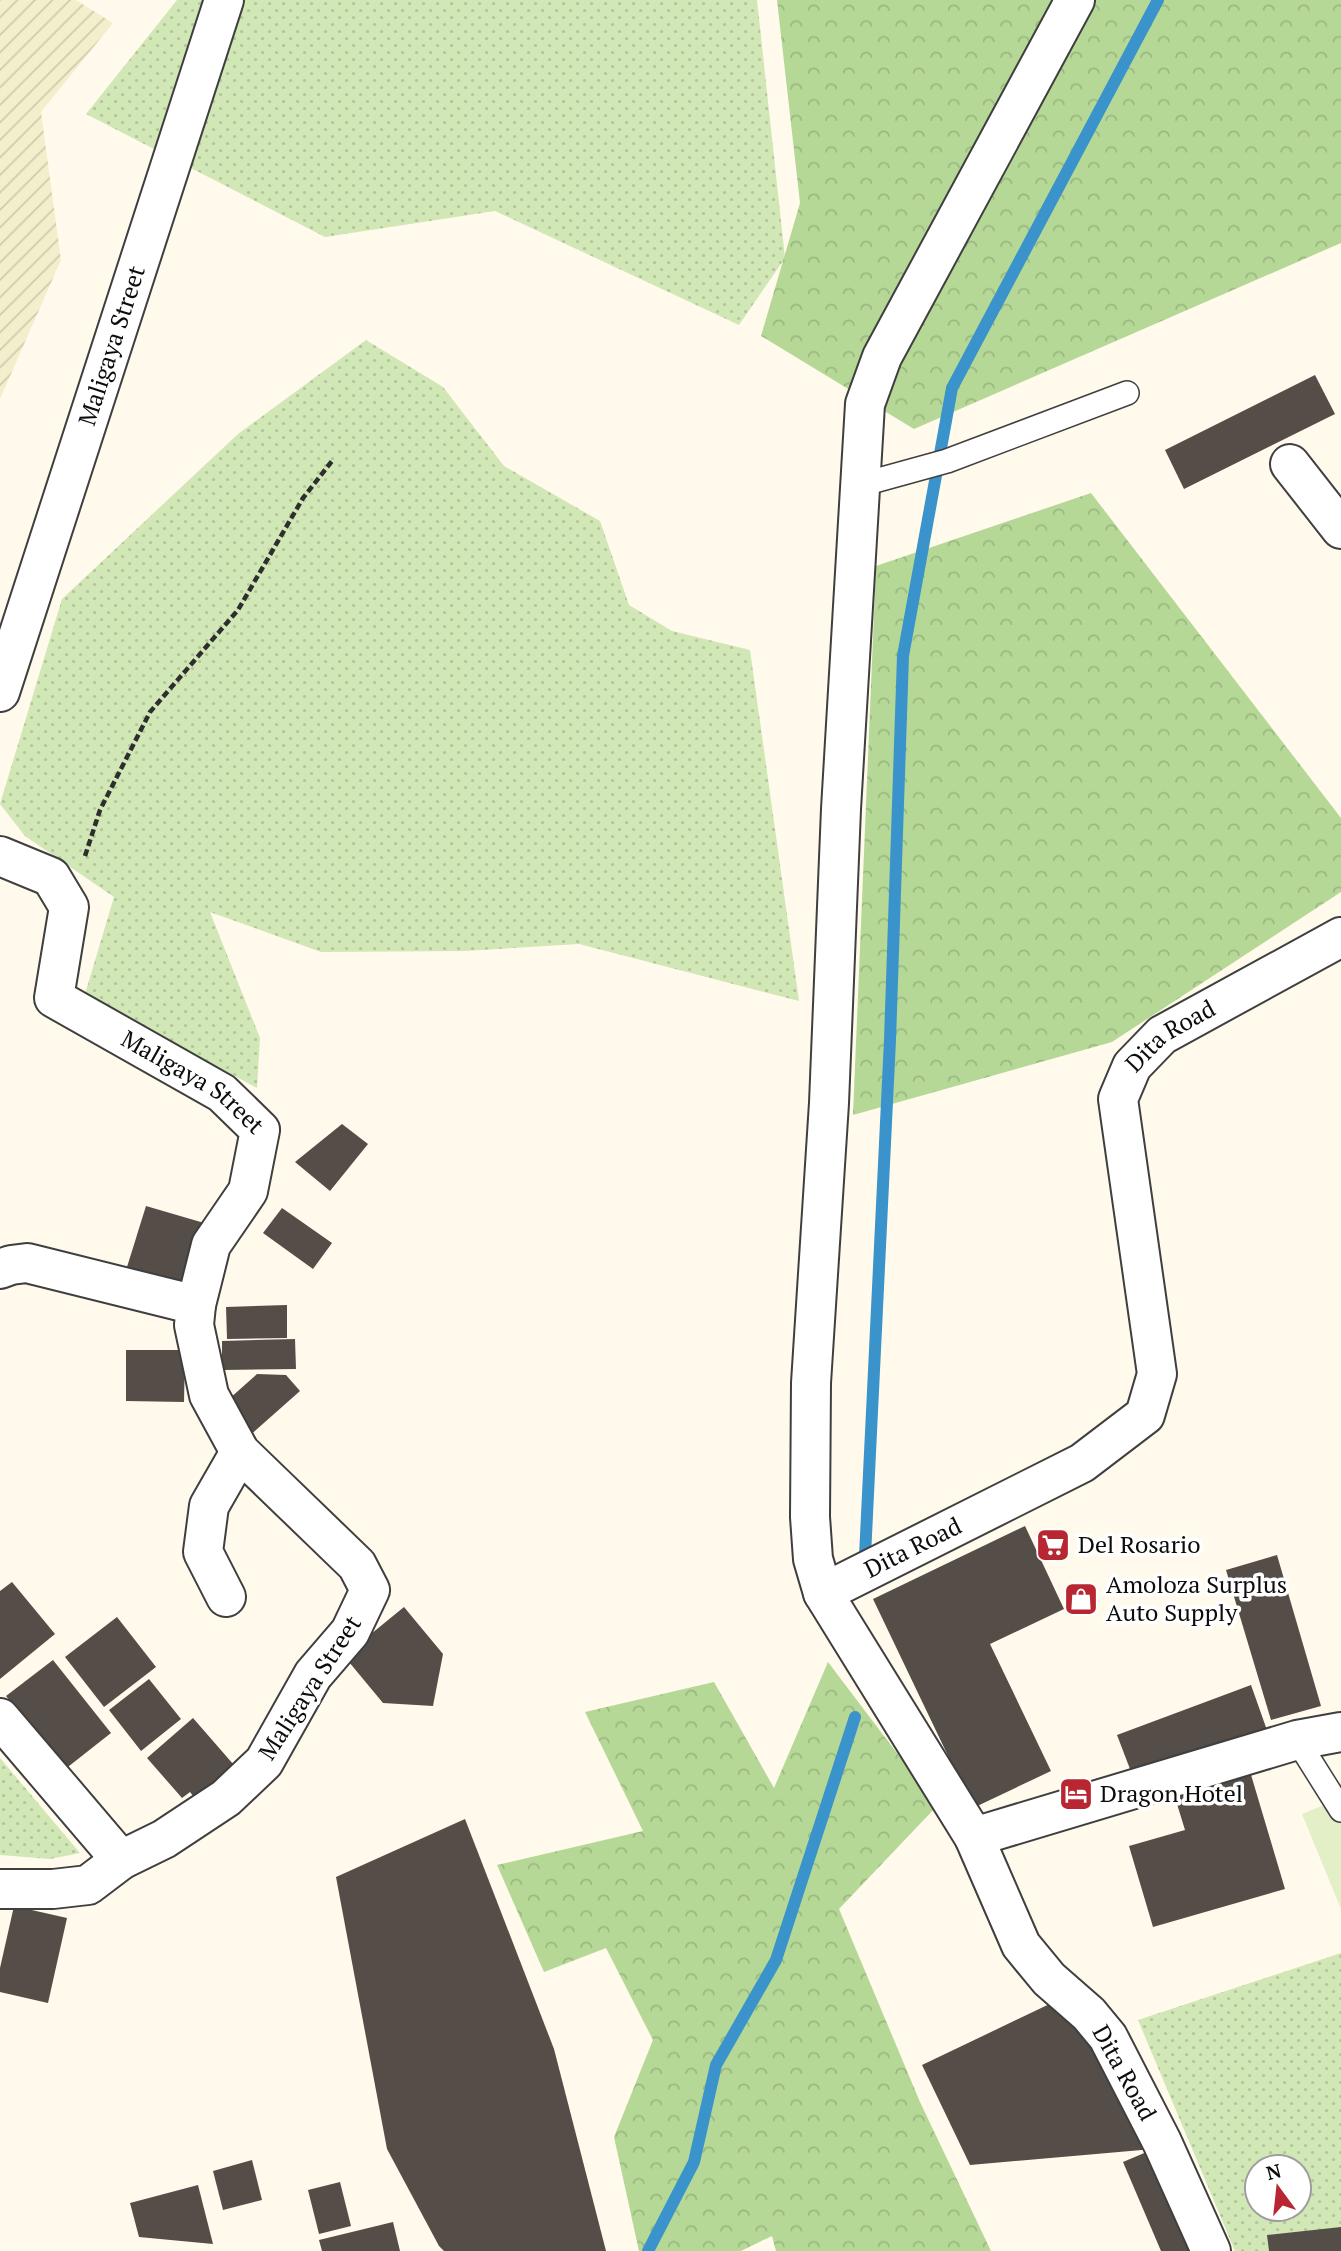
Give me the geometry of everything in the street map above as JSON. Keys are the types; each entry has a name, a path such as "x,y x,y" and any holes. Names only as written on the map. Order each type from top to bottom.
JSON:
{"street":[{"name":"Maligaya Street","path":"0,692 224,0"},
{"path":"823,1593 813,1559 810,1517 811,1382 829,1103 841,808 864,404 882,357 1075,0"},
{"path":"1290,464 1341,529"},
{"path":"0,856 51,877 69,907"},
{"name":"Maligaya Street","path":"0,1889 53,1889 88,1885 121,1860 164,1839 226,1798 264,1762 313,1675 350,1632 370,1590 357,1565 240,1452 209,1395 194,1325 196,1305 211,1245 248,1191 260,1130 222,1093 54,998 69,907"},
{"name":"Dita Road","path":"1211,2251 1162,2142 1108,2037 1089,2014 1049,1979 1021,1944 974,1837 823,1593 1082,1463 1145,1415 1157,1374 1118,1099 1127,1077 1132,1066 1162,1035 1341,937"},
{"path":"0,1269 10,1265 27,1264 196,1305"},
{"path":"226,1597 203,1552 209,1506 240,1452"},
{"path":"0,1718 121,1860"},
{"path":"974,1837 1297,1740 1341,1732"}],"lane":[{"path":"860,485 947,461 1127,393"},
{"path":"1297,1740 1341,1810"}],"path":[{"path":"69,907 100,810 150,712 238,610 303,498 332,461"}],"shaded area":[{"path":"0,0 76,0 113,23 41,112 61,260 0,399"}],"green space":[{"path":"177,0 757,0 785,258 739,325 495,211 325,237 86,114"},
{"path":"777,0 1341,0 1341,243 914,429 761,336 800,203"},
{"path":"366,340 443,387 504,466 600,521 629,605 672,631 750,650 799,1001 579,944 465,951 321,952 210,912 260,1038 257,1088 85,994 114,897 25,836 0,804 62,599 238,434"},
{"path":"1091,493 1341,818 1341,892 1112,1042 853,1115 876,566"},
{"path":"828,1662 937,1806 839,1909 920,2102 991,2251 776,2251 772,2236 741,2251 639,2251 614,2137 653,2040 606,1948 544,1972 497,1865 643,1831 585,1712 714,1682 774,1788"},
{"path":"0,1758 80,1853 50,1859 0,1855"},
{"path":"1341,1798 1341,1909 1302,1814"},
{"path":"1341,1953 1341,2251 1235,2251 1138,2020"}],"building":[{"path":"1315,375 1335,414 1184,489 1165,450"},
{"path":"342,1124 368,1144 330,1191 295,1162"},
{"path":"146,1206 211,1225 193,1286 127,1267"},
{"path":"282,1208 332,1243 313,1269 263,1233"},
{"path":"287,1305 287,1338 227,1339 226,1307"},
{"path":"295,1339 296,1369 222,1370 222,1341"},
{"path":"126,1350 185,1350 184,1402 126,1401"},
{"path":"257,1374 286,1375 300,1391 248,1437 220,1407"},
{"path":"1025,1526 1064,1609 990,1644 1051,1771 973,1808 873,1599"},
{"path":"1277,1555 1321,1706 1271,1720 1226,1570"},
{"path":"12,1582 55,1634 0,1679 0,1591"},
{"path":"404,1607 443,1654 433,1706 383,1703 344,1656"},
{"path":"117,1617 156,1667 104,1707 65,1657"},
{"path":"53,1660 111,1733 64,1770 6,1696"},
{"path":"149,1679 181,1719 141,1751 109,1710"},
{"path":"1251,1685 1268,1733 1135,1782 1117,1735"},
{"path":"193,1718 240,1772 201,1806 190,1792 182,1798 147,1758"},
{"path":"1249,1768 1285,1889 1153,1927 1129,1846 1185,1830 1173,1791"},
{"path":"465,1819 554,2049 606,2251 444,2251 387,2149 336,1877"},
{"path":"14,1906 67,1918 48,2003 0,1992 0,1968"},
{"path":"1058,2000 1112,2071 1153,2149 970,2165 922,2065"},
{"path":"1149,2151 1191,2251 1161,2251 1123,2162"},
{"path":"252,2160 262,2200 223,2210 213,2171"},
{"path":"340,2182 351,2226 319,2234 308,2190"},
{"path":"198,2185 213,2244 139,2237 130,2203"},
{"path":"393,2222 400,2251 322,2251 319,2240"},
{"path":"1341,2227 1341,2251 1269,2251 1267,2235"}],"waterway":[{"path":"865,1556 890,1040 903,656 952,388 1158,0"},
{"path":"648,2251 694,2162 716,2065 776,1960 855,1717"}],"place":[{"name":"Del Rosario","path":"1053,1545"},
{"name":"Amoloza Surplus Auto Supply","path":"1081,1599"},
{"name":"Dragon Hotel","path":"1076,1794"}]}
